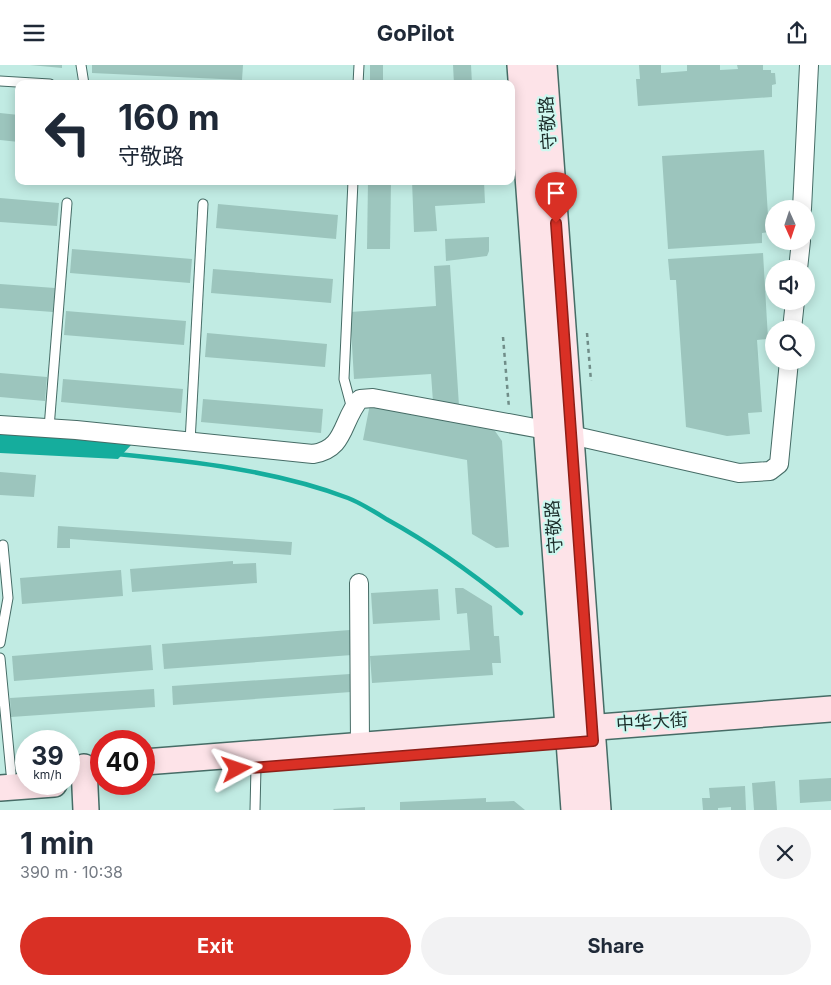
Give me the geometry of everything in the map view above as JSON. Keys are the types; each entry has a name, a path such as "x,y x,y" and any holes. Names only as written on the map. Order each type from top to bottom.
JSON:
{"main road":[{"name":"守敬路","path":"520,65 546,429 581,735 598,810"},
{"name":"守敬路","path":"544,65 571,435 581,735 574,810"},
{"name":"中华大街","path":"155,775 256,767 831,709"},
{"name":"中华大街","path":"155,761 360,745 831,723"},
{"path":"85,774 86,810"}],"street":[{"path":"802,200 809,65"},
{"path":"571,435 739,473 770,471 779,464 788,370"},
{"path":"0,425 49,428 313,454 326,452 338,442 352,409 360,399 373,398 546,429"},
{"path":"359,583 360,745"}],"lane":[{"path":"81,65 83,80"},
{"path":"358,80 359,65"},
{"path":"0,81 15,82"},
{"path":"352,409 344,379 353,185"},
{"path":"49,428 67,203"},
{"path":"190,442 202,203"},
{"path":"0,643 8,598 3,545"},
{"path":"0,658 9,777"},
{"path":"255,810 256,767"}],"path":[{"path":"587,333 591,381"},
{"path":"503,337 510,423"}],"shaded area":[{"path":"0,434 68,437 133,443 118,459 0,453"}],"building":[{"path":"30,65 62,65 62,68"},
{"path":"92,65 243,65 242,80 92,73"},
{"path":"370,65 383,65 383,80 370,80"},
{"path":"453,65 471,65 472,80 454,80"},
{"path":"639,65 661,65 661,73 687,71 687,65 720,65 720,70 738,69 737,65 763,65 763,70 771,70 771,73 775,73 776,84 772,85 772,97 638,106 636,79 640,79"},
{"path":"0,113 15,115 15,142 0,140"},
{"path":"764,150 767,200 765,200 765,233 762,233 762,243 668,249 662,156"},
{"path":"368,185 391,185 390,249 367,249"},
{"path":"412,185 484,185 485,203 435,206 437,231 414,232"},
{"path":"0,198 59,203 57,226 0,222"},
{"path":"218,204 338,215 336,239 216,228"},
{"path":"489,237 487,256 446,261 445,239"},
{"path":"72,249 192,259 190,283 70,273"},
{"path":"763,253 767,320 765,320 765,339 757,340 762,412 748,413 750,434 727,436 686,427 676,280 670,280 668,259"},
{"path":"450,265 459,406 433,402 431,374 354,379 350,312 436,306 434,266"},
{"path":"213,269 333,279 331,303 211,293"},
{"path":"0,284 55,288 53,312 0,308"},
{"path":"66,311 186,321 184,345 64,335"},
{"path":"207,333 327,344 325,367 205,357"},
{"path":"0,373 47,377 45,401 0,397"},
{"path":"63,379 183,389 181,413 61,402"},
{"path":"203,399 323,409 321,433 201,422"},
{"path":"370,404 487,427 495,431 502,441 509,547 496,548 472,534 467,460 363,440"},
{"path":"0,472 36,475 34,497 0,495"},
{"path":"58,526 292,542 291,555 70,539 70,548 57,548"},
{"path":"233,561 233,564 256,563 257,583 132,592 130,569"},
{"path":"121,570 123,596 22,604 20,578"},
{"path":"455,588 463,588 492,606 494,636 499,636 501,663 492,663 493,675 372,683 370,656 470,650 467,613 457,614"},
{"path":"438,589 440,620 373,624 371,593"},
{"path":"350,630 352,655 164,669 162,644"},
{"path":"151,645 153,670 14,681 12,656"},
{"path":"350,674 351,692 173,705 172,686"},
{"path":"154,689 155,707 11,717 10,698"},
{"path":"831,778 831,801 800,803 799,780"},
{"path":"775,781 777,810 754,810 752,783"},
{"path":"745,786 746,810 731,810 731,807 718,808 718,810 703,810 702,798 710,798 709,788"},
{"path":"486,798 486,802 514,801 525,810 400,810 400,802"},
{"path":"365,807 365,810 333,809"}],"waterway":[{"path":"117,454 175,460 263,474 348,498 358,502 440,552 489,587 521,613"}],"route":[{"path":"237,769 593,741 556,223"}]}
